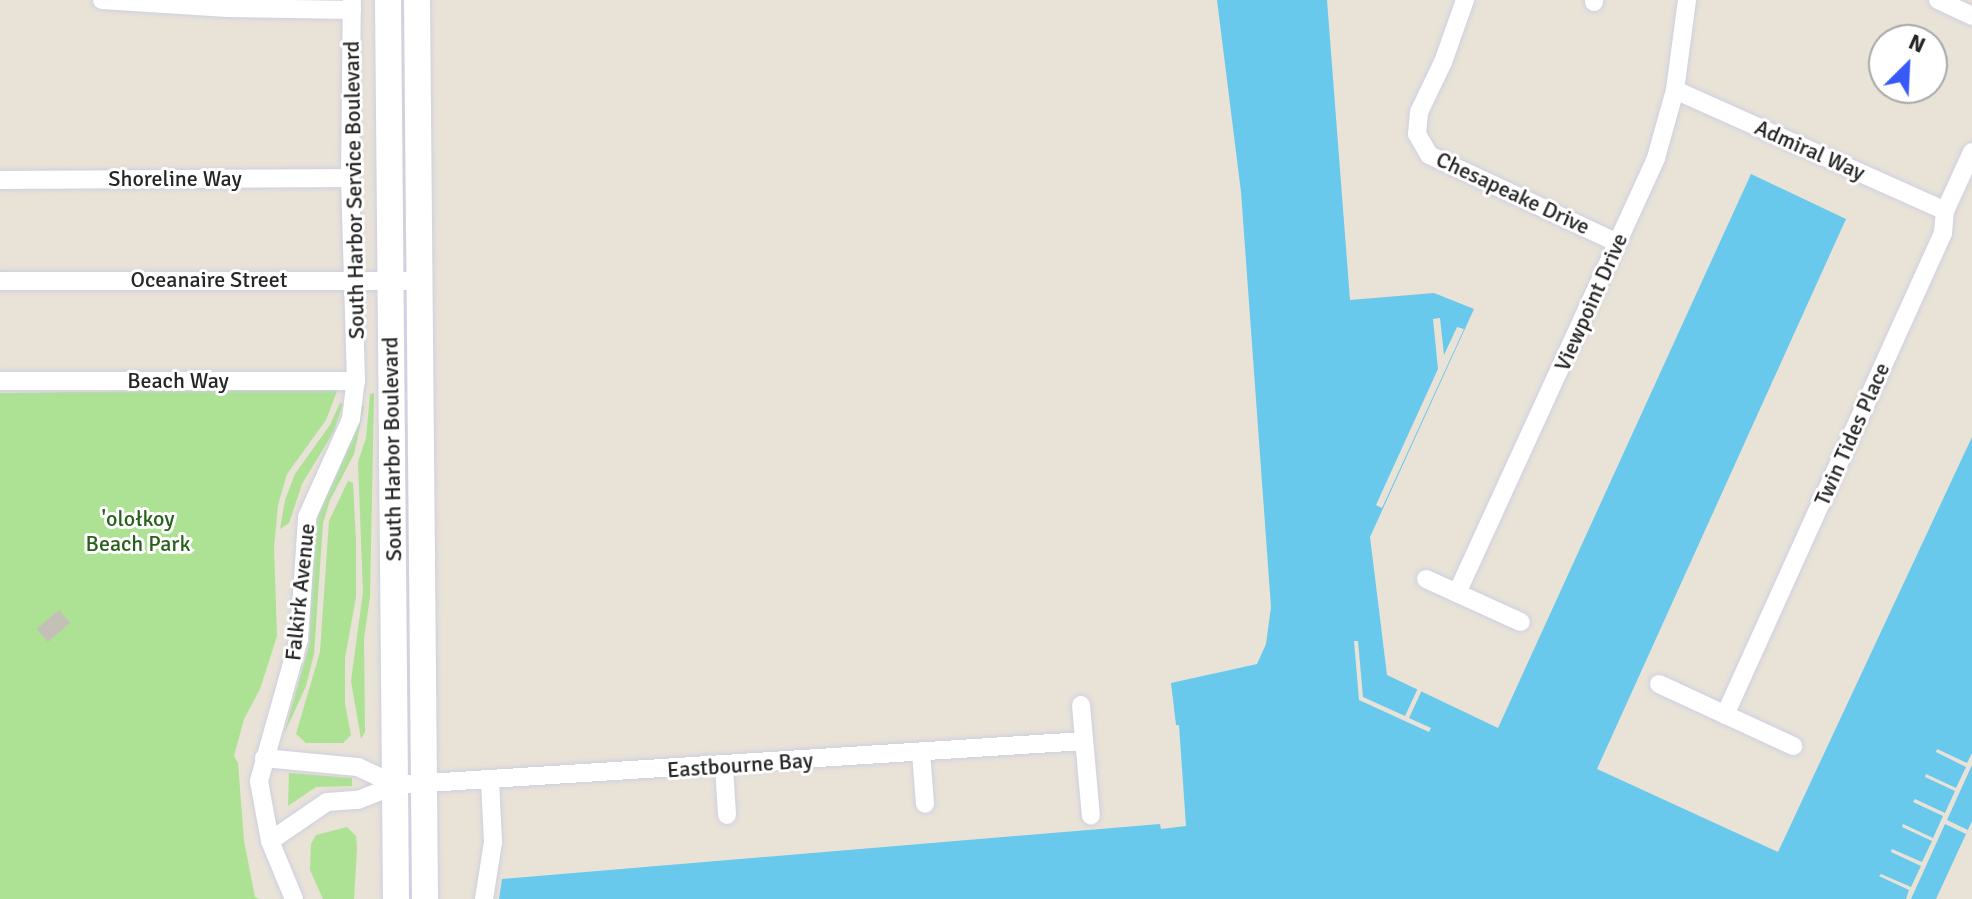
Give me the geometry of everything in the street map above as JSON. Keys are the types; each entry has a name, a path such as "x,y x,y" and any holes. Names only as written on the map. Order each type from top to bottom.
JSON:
{"main road":[{"name":"South Harbor Boulevard","path":"388,0 396,899"},
{"name":"South Harbor Boulevard","path":"417,0 425,899"}],"street":[{"path":"102,0 228,8 352,5"},
{"name":"Chesapeake Drive","path":"1465,0 1443,62 1419,112 1417,134 1429,155 1618,243"},
{"name":"Viewpoint Drive","path":"1457,593 1656,158 1675,90 1687,0"},
{"path":"1938,0 1972,16"},
{"name":"South Harbor Service Boulevard","path":"352,5 350,178 356,381"},
{"name":"Admiral Way","path":"1675,90 1945,211"},
{"name":"Twin Tides Place","path":"1725,715 1943,233 1945,211 1972,152"},
{"name":"Shoreline Way","path":"0,180 350,178"},
{"name":"Oceanaire Street","path":"0,281 418,281"},
{"name":"Beach Way","path":"0,381 356,381"},
{"name":"Falkirk Avenue","path":"294,899 270,841 259,781 299,639 307,517 351,419 356,381"},
{"path":"1426,579 1521,622"},
{"path":"1659,684 1793,746"},
{"path":"1081,705 1091,816"},
{"name":"Eastbourne Bay","path":"264,758 358,767 396,785 424,786 1084,741"},
{"path":"921,753 925,804"},
{"path":"724,767 727,815"},
{"path":"484,899 493,842 490,780"},
{"name":"Eastbourne Bay","path":"270,841 327,802 358,800 396,785"}],"green space":[{"name":"'olołkoy Beach Park","path":"337,391 326,420 287,474 278,505 274,548 277,636 260,689 244,719 234,756 238,763 244,841 255,897 259,899 0,899 0,393"},
{"path":"374,393 370,597 364,638 365,732 361,739 351,681 363,592 358,462 366,438 370,394"},
{"path":"340,403 343,404 334,431 302,484 289,523 280,529 285,500 295,474 330,425"},
{"path":"361,404 364,407 354,454 330,500 323,523 314,654 306,686 284,734 309,645 315,528 320,506 357,428"},
{"path":"348,481 353,483 356,542 356,597 345,658 345,704 351,735 343,743 306,743 296,734 320,652 329,521"},
{"path":"289,773 352,778 352,786 316,787 288,806"},
{"path":"347,827 356,836 354,899 323,899 310,870 311,844 316,835"}],"water":[{"path":"1217,0 1327,0 1350,300 1434,293 1474,309 1370,537 1387,675 1498,728 1751,174 1846,219 1597,769 1778,852 1972,437 1972,821 1936,899 499,899 502,879 1160,824 1161,829 1186,826 1179,725 1176,725 1171,683 1257,664 1266,644 1271,607 1241,192"}],"pier":[{"path":"1440,318 1444,355 1457,327 1464,329 1382,508 1376,505 1438,369 1433,319"},
{"path":"1354,641 1358,641 1363,697 1405,716 1418,688 1422,690 1409,718 1431,728 1429,732 1359,700"},
{"path":"1937,749 1967,763 1972,753 1972,765 1947,820 1968,830 1966,834 1945,824 1911,899 1906,899 1909,890 1879,876 1881,874 1911,887 1921,866 1891,852 1892,849 1922,862 1932,841 1902,827 1903,824 1933,838 1943,816 1913,802 1915,799 1945,813 1955,791 1925,777 1926,774 1956,788 1966,767 1936,752"}],"building":[{"path":"59,610 70,623 48,642 37,629"}]}
